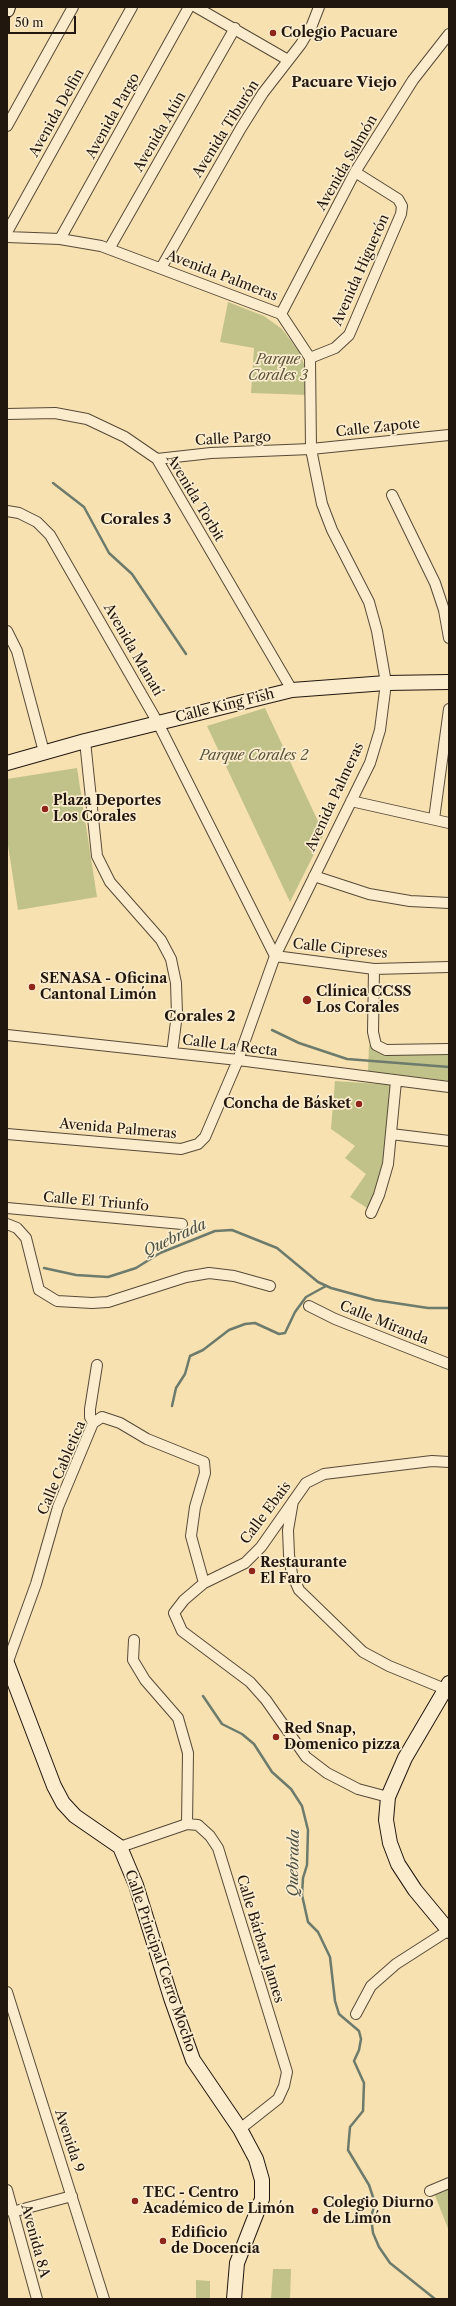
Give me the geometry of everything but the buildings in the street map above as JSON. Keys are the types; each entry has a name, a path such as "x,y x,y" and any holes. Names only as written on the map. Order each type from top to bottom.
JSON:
{"street":[{"path":"7,126 73,7"},
{"name":"Avenida Delfin","path":"7,232 132,7"},
{"name":"Avenida Pargo","path":"60,238 189,7"},
{"path":"196,7 235,28 288,60"},
{"name":"Avenida Tiburón","path":"161,268 241,128 312,25 319,7"},
{"name":"Avenida Atún","path":"109,249 235,28"},
{"name":"Avenida Salmón","path":"281,314 355,172 413,80 449,34"},
{"name":"Avenida Higuerón","path":"310,358 336,348 349,335 401,214 402,206 398,198 355,172"},
{"name":"Avenida Palmeras","path":"7,237 60,238 109,249 281,314 310,358 311,449 322,504 332,530 369,602 377,630 386,683 380,730 370,763 275,956 238,1060 205,1137 198,1144 181,1149 7,1134"},
{"name":"Avenida Torbit","path":"7,414 55,413 87,419 125,437 157,459 292,690"},
{"name":"Calle Zapote","path":"311,449 449,435"},
{"name":"Calle Pargo","path":"157,459 211,453 311,449"},
{"path":"392,495 435,583 444,610 449,638"},
{"name":"Avenida Manatí","path":"7,511 19,513 37,522 50,535 158,723 275,956"},
{"path":"7,631 17,651 44,752"},
{"name":"Calle King Fish","path":"7,763 85,741 292,690 386,683 449,682"},
{"path":"434,819 449,709"},
{"path":"85,741 98,856 110,882 161,940 171,959 176,983 177,1014 172,1053"},
{"path":"351,801 449,823"},
{"path":"314,876 369,894 410,901 449,903"},
{"name":"Calle Cipreses","path":"275,956 374,969 449,967"},
{"path":"374,969 373,1032 376,1045 386,1050 449,1049"},
{"name":"Calle La Recta","path":"7,1035 238,1060 449,1087"},
{"path":"371,1213 385,1176 396,1081"},
{"path":"391,1134 449,1140"},
{"name":"Calle El Triunfo","path":"7,1208 182,1224"},
{"path":"7,1224 18,1228 26,1238 39,1290 57,1301 92,1303 108,1302 186,1277 209,1273 234,1276 270,1286"},
{"name":"Calle Miranda","path":"309,1306 335,1319 449,1364"},
{"path":"93,1423 90,1417 90,1409 97,1365"},
{"name":"Calle Cabletica","path":"7,1664 36,1584 58,1507 93,1423 102,1417 120,1423 147,1439 204,1462 205,1473 195,1507 191,1536 204,1583"},
{"name":"Calle Ebais","path":"204,1583 245,1563 261,1547 306,1483 324,1474 432,1461 449,1462"},
{"path":"293,1500 288,1530 289,1555 292,1574 300,1590 363,1652 389,1666 447,1686 405,1758 388,1797 386,1820 390,1843 398,1864 415,1890 449,1930 396,1964 371,1986 356,2014"},
{"path":"204,1583 184,1600 174,1613 182,1631 250,1682 266,1700 306,1757 327,1773 358,1789 388,1797"},
{"path":"7,1664 54,1786 63,1803 75,1816 120,1847 187,1824 188,1753 178,1718 145,1680 133,1660 134,1640"},
{"name":"Calle Bárbara James","path":"187,1824 198,1826 210,1836 218,1848 287,2072 284,2086 278,2099 240,2129"},
{"name":"Calle Principal Cerro Mocho","path":"120,1847 136,1885 171,1998 193,2060 240,2129 256,2159 262,2180 262,2199 237,2263 234,2299"},
{"name":"Avenida 9","path":"7,1992 104,2299"},
{"path":"430,2191 449,2183"},
{"name":"Avenida 8A","path":"7,2190 37,2299"},
{"path":"12,2212 72,2196"}],"green space":[{"name":"Parque Corales 3","path":"228,302 264,316 282,329 300,353 306,370 308,395 251,393 254,348 220,342"},
{"name":"Parque Corales 2","path":"265,708 324,834 290,902 207,726"},
{"name":"Plaza Deportes Los Corales","path":"77,768 97,897 18,910 7,839 7,779"},
{"path":"369,1045 376,1050 391,1054 449,1054 449,1081 368,1071"},
{"path":"335,1081 392,1085 384,1164 370,1210 350,1197 366,1174 345,1158 355,1146 331,1129"},
{"path":"449,2187 449,2231 434,2193"},
{"path":"273,2269 291,2269 290,2299 271,2299"},
{"path":"196,2280 210,2281 210,2299 196,2299"}],"waterway":[{"path":"53,483 84,507 109,553 132,574 186,654"},
{"path":"272,1030 299,1043 347,1059 449,1067"},
{"name":"Quebrada","path":"44,1268 76,1275 108,1277 136,1268 160,1253 215,1231 232,1230 277,1248 318,1282 331,1288 375,1300 428,1308 449,1308"},
{"name":"Quebrada","path":"172,1406 176,1388 185,1374 190,1356 203,1350 229,1330 245,1324 255,1323 279,1334 285,1333 295,1312 306,1297 326,1286"},
{"name":"Quebrada","path":"203,1696 222,1724 242,1734 254,1744 272,1772 291,1789 302,1806 308,1830 307,1865 303,1878 302,1895 308,1922 318,1932 330,1957 335,2001 339,2014 359,2031 361,2039 359,2050 354,2061 364,2083 363,2111 350,2127 348,2150 369,2185 375,2203 371,2217 373,2233 379,2247 390,2263 435,2299"}],"place":[{"name":"Colegio Pacuare","path":"273,33"},
{"name":"Plaza Deportes Los Corales","path":"45,809"},
{"name":"SENASA - Oficina Cantonal Limón","path":"32,987"},
{"name":"Clínica CCSS Los Corales","path":"307,1000"},
{"name":"Concha de Básket","path":"359,1104"},
{"name":"Restaurante El Faro","path":"252,1571"},
{"name":"Red Snap, Domenico pizza","path":"276,1737"},
{"name":"TEC - Centro Académico de Limón","path":"135,2201"},
{"name":"Colegio Diurno de Limón","path":"315,2211"},
{"name":"Edificio de Docencia","path":"163,2241"}],"district":[{"name":"Pacuare Viejo","path":"344,83"},
{"name":"Corales 3","path":"136,520"},
{"name":"Corales 2","path":"200,1017"}]}
